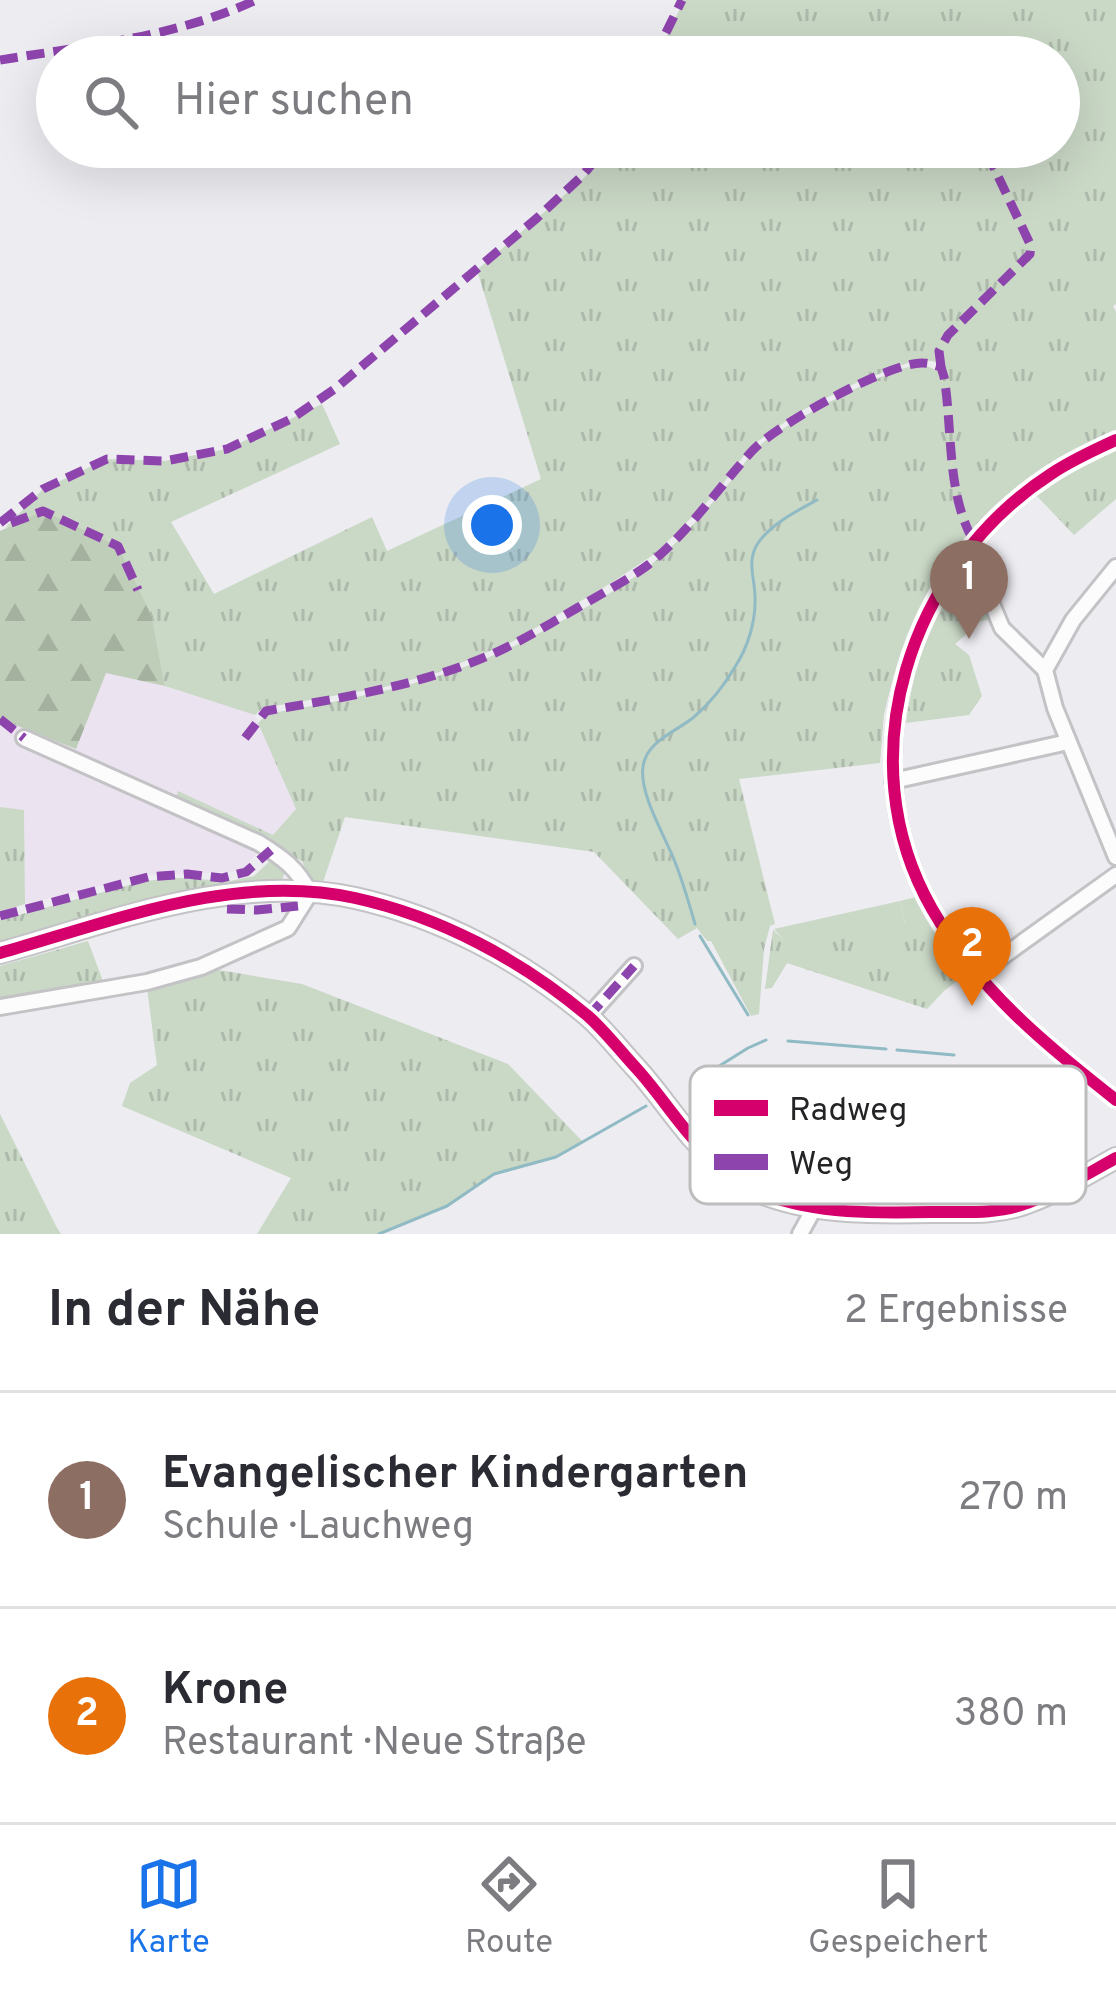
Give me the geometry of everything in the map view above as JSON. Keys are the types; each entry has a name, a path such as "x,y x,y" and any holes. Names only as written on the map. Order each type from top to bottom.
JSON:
{"street":[{"path":"1075,1066 1008,1010 976,975 932,908 903,838 893,781 893,729 901,680 928,613 967,553 996,520 1049,475 1116,440"},
{"path":"967,553 1002,628 1045,670 1055,709 1116,857"},
{"path":"1045,670 1073,620 1116,567"},
{"path":"24,738 259,843 289,861 310,893"},
{"path":"893,781 1068,742"},
{"path":"976,975 1116,875"},
{"path":"0,1007 147,982 201,967 288,928 310,893"},
{"path":"0,953 199,899 240,903 310,893 354,898 442,926 514,961 588,1017 690,1135"},
{"path":"588,1017 634,966"},
{"path":"1086,1075 1116,1100"},
{"path":"1086,1175 1116,1158"},
{"path":"803,1204 898,1213 992,1211 1020,1204"},
{"path":"800,1234 815,1207"}],"shaded area":[{"path":"106,672 255,715 296,809 244,868 147,875 25,904 24,811 0,807 0,719 76,749"}],"green space":[{"path":"684,0 1116,0 1116,434 1077,452 951,563 924,607 894,674 884,714 880,763 739,779 775,924 770,926 764,949 759,1014 751,1016 711,941 697,928 678,939 594,852 345,817 322,885 310,880 302,861 175,802 178,791 273,835 296,809 258,723 267,714 376,693 443,674 545,630 658,559 770,438 862,386 906,368 922,365 937,371 937,362 918,359 801,411 751,446 716,493 656,553 512,642 439,672 385,687 263,708 255,715 165,686 152,617 138,590 43,512 5,528 43,489 107,459 165,461 227,449 322,404 340,444 171,522 214,594 372,517 387,551 541,479 477,270 592,168 1080,168 1080,36 667,36"},
{"path":"1116,445 1116,499 1074,535 1034,493"},
{"path":"43,511 118,546 152,617 165,686 106,673 76,749 0,719 0,531"},
{"path":"972,574 991,619 974,623 955,644 969,655 982,696 969,715 906,723 913,682 933,623"},
{"path":"0,807 24,810 25,904 0,912"},
{"path":"271,860 286,869 282,880 266,887 0,945 0,920 144,881 230,881 254,876"},
{"path":"920,896 968,973 927,1009 787,963 772,988 765,989 773,930 795,949 905,923 900,901"},
{"path":"900,901 905,924 794,950 774,929"},
{"path":"88,941 104,984 0,1002 0,966"},
{"path":"213,969 302,984 508,1064 584,1143 556,1157 494,1174 447,1206 379,1234 257,1234 291,1178 122,1106 130,1083 157,1065 147,988"},
{"path":"0,1114 56,1226 61,1234 0,1234"}],"waterway":[{"path":"695,924 645,790 645,758 705,706 740,659 754,615 752,563 758,543 817,500"},
{"path":"700,936 748,1015"},
{"path":"719,1066 766,1040"},
{"path":"788,1041 886,1049"},
{"path":"897,1050 954,1055"},
{"path":"379,1234 447,1206 494,1174 556,1157 646,1106"}],"marked path":[{"path":"143,36 256,0"},
{"path":"664,36 682,0"},
{"path":"0,60 36,54"},
{"path":"0,523 43,489 107,459 165,461 227,449 291,419 336,388 537,218 589,168"},
{"path":"941,367 939,351 948,335 1030,254 1031,246 994,168"},
{"path":"245,738 266,711 407,683 488,656 534,633 648,565 766,439 835,396 907,365 941,367 959,505 975,543"},
{"path":"11,523 43,511 118,546 138,590"},
{"path":"0,719 24,738"},
{"path":"0,916 148,877 222,878 246,872 271,850"},
{"path":"227,909 298,906"},
{"path":"588,1017 634,966"}],"cycle path":[{"path":"1074,1066 992,990 932,909 907,851 894,791 894,730 906,670 928,613 960,560 1002,513 1051,474 1116,440"},
{"path":"0,953 131,915 220,896 310,892 387,906 479,943 562,996 607,1035 690,1135"},
{"path":"1086,1076 1116,1100"},
{"path":"1086,1174 1116,1158"},
{"path":"798,1204 894,1213 994,1211 1025,1204"}],"place":[{"name":"Evangelischer Kindergarten","path":"969,639"},
{"name":"Krone","path":"972,1006"}]}
